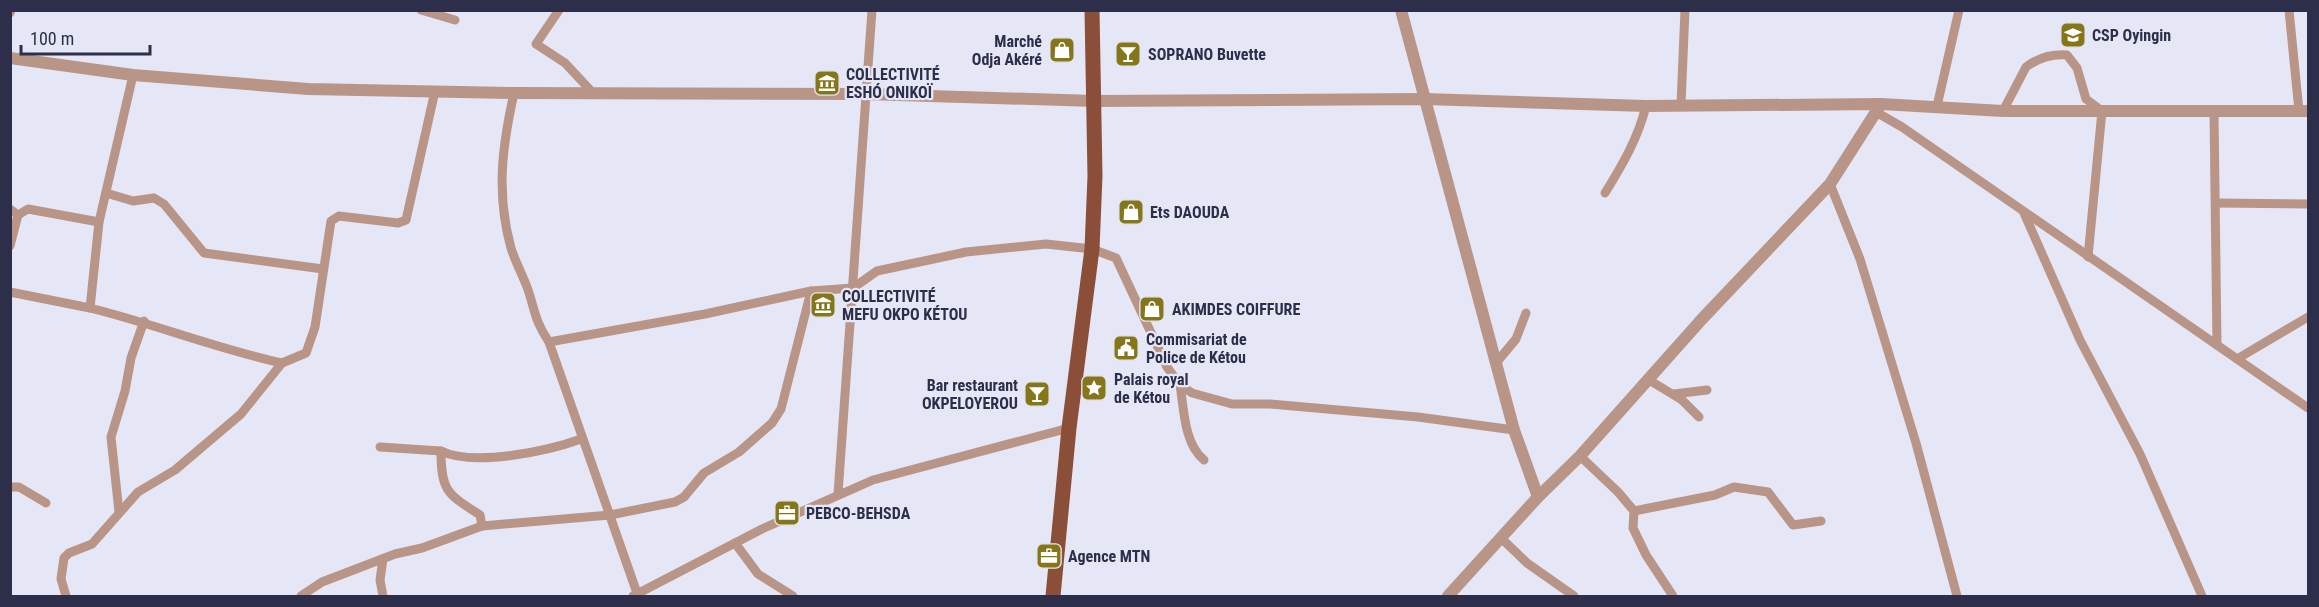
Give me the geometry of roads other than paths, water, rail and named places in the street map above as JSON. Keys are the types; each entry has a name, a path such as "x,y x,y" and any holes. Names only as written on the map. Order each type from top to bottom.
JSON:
{"main road":[{"path":"1053,597 1070,428 1092,249 1095,101 1092,10"}],"street":[{"path":"421,10 455,20"},
{"path":"559,10 536,44 566,63 592,92"},
{"path":"838,494 872,10"},
{"path":"1401,10 1514,430 1538,497"},
{"path":"1680,104 1685,10"},
{"path":"1937,106 1959,10"},
{"path":"10,58 133,75 308,89 514,93 865,94 1095,101 1425,99 1646,106 1680,104 1879,108 1937,106 2003,111 2304,111 2289,10"},
{"path":"2003,111 2025,67 2051,54 2067,55 2077,68 2085,99 2102,111"},
{"path":"90,308 99,222 133,75"},
{"path":"66,597 61,579 64,558 69,553 92,544 138,492 175,470 241,414 282,363 306,353 315,327 331,221 339,216 398,223 406,220 435,91"},
{"path":"514,93 501,157 506,220 512,250 528,290 532,313 549,342 581,439 610,515 635,595 649,592 735,543 873,480 1070,428"},
{"path":"1605,193 1630,153 1641,128 1646,106"},
{"path":"1448,597 1500,537 1581,456 1702,319 1830,184 1879,108"},
{"path":"1879,108 2088,257 2308,408"},
{"path":"2088,257 2102,111"},
{"path":"2214,112 2217,345"},
{"path":"1830,184 1860,259 1916,442 1957,597"},
{"path":"106,193 133,201 154,198 165,204 204,253 323,269"},
{"path":"2216,203 2308,204"},
{"path":"10,246 14,212 28,209 99,222"},
{"path":"2023,211 2080,340 2140,454 2202,597"},
{"path":"854,268 877,272 997,248 1046,244 1092,249 1116,258 1126,276 1143,321 1167,368 1180,385 1191,393 1232,404 1270,404 1418,417 1514,430"},
{"path":"549,342 705,314 811,291 853,288 877,272"},
{"path":"301,597 322,582 482,526 610,515 675,502 684,497 704,473 729,460 772,423 781,409 811,291"},
{"path":"10,292 144,321 241,354 282,363"},
{"path":"1496,363 1516,339 1526,313"},
{"path":"2237,359 2308,316"},
{"path":"119,512 111,437 125,391 131,358 144,321"},
{"path":"1649,380 1686,402 1699,417"},
{"path":"1180,385 1188,433 1198,456 1204,460"},
{"path":"1672,394 1707,390"},
{"path":"380,447 441,452 456,457 530,453 581,439"},
{"path":"441,452 445,488 450,495 480,515 482,526"},
{"path":"1581,456 1634,511 1633,528 1646,555 1673,597"},
{"path":"10,487 28,491 46,503"},
{"path":"1634,511 1715,495 1734,487 1768,492 1793,525 1821,521"},
{"path":"1500,537 1527,563 1574,597"},
{"path":"735,543 758,573 793,597"},
{"path":"383,559 380,580 383,597"}],"place":[{"name":"CSP Oyingin","path":"2073,35"},
{"name":"Marché Odja Akéré","path":"1062,50"},
{"name":"SOPRANO Buvette","path":"1128,54"},
{"name":"COLLECTIVITÉ ESHÓ ONIKOÏ","path":"827,83"},
{"name":"Ets DAOUDA","path":"1131,212"},
{"name":"COLLECTIVITÉ MEFU OKPO KÉTOU","path":"823,305"},
{"name":"AKIMDES COIFFURE","path":"1152,309"},
{"name":"Commisariat de Police de Kétou","path":"1126,348"},
{"name":"Palais royal de Kétou","path":"1094,388"},
{"name":"Bar restaurant OKPELOYEROU","path":"1037,394"},
{"name":"PEBCO-BEHSDA","path":"787,513"},
{"name":"Agence MTN","path":"1049,556"}]}
